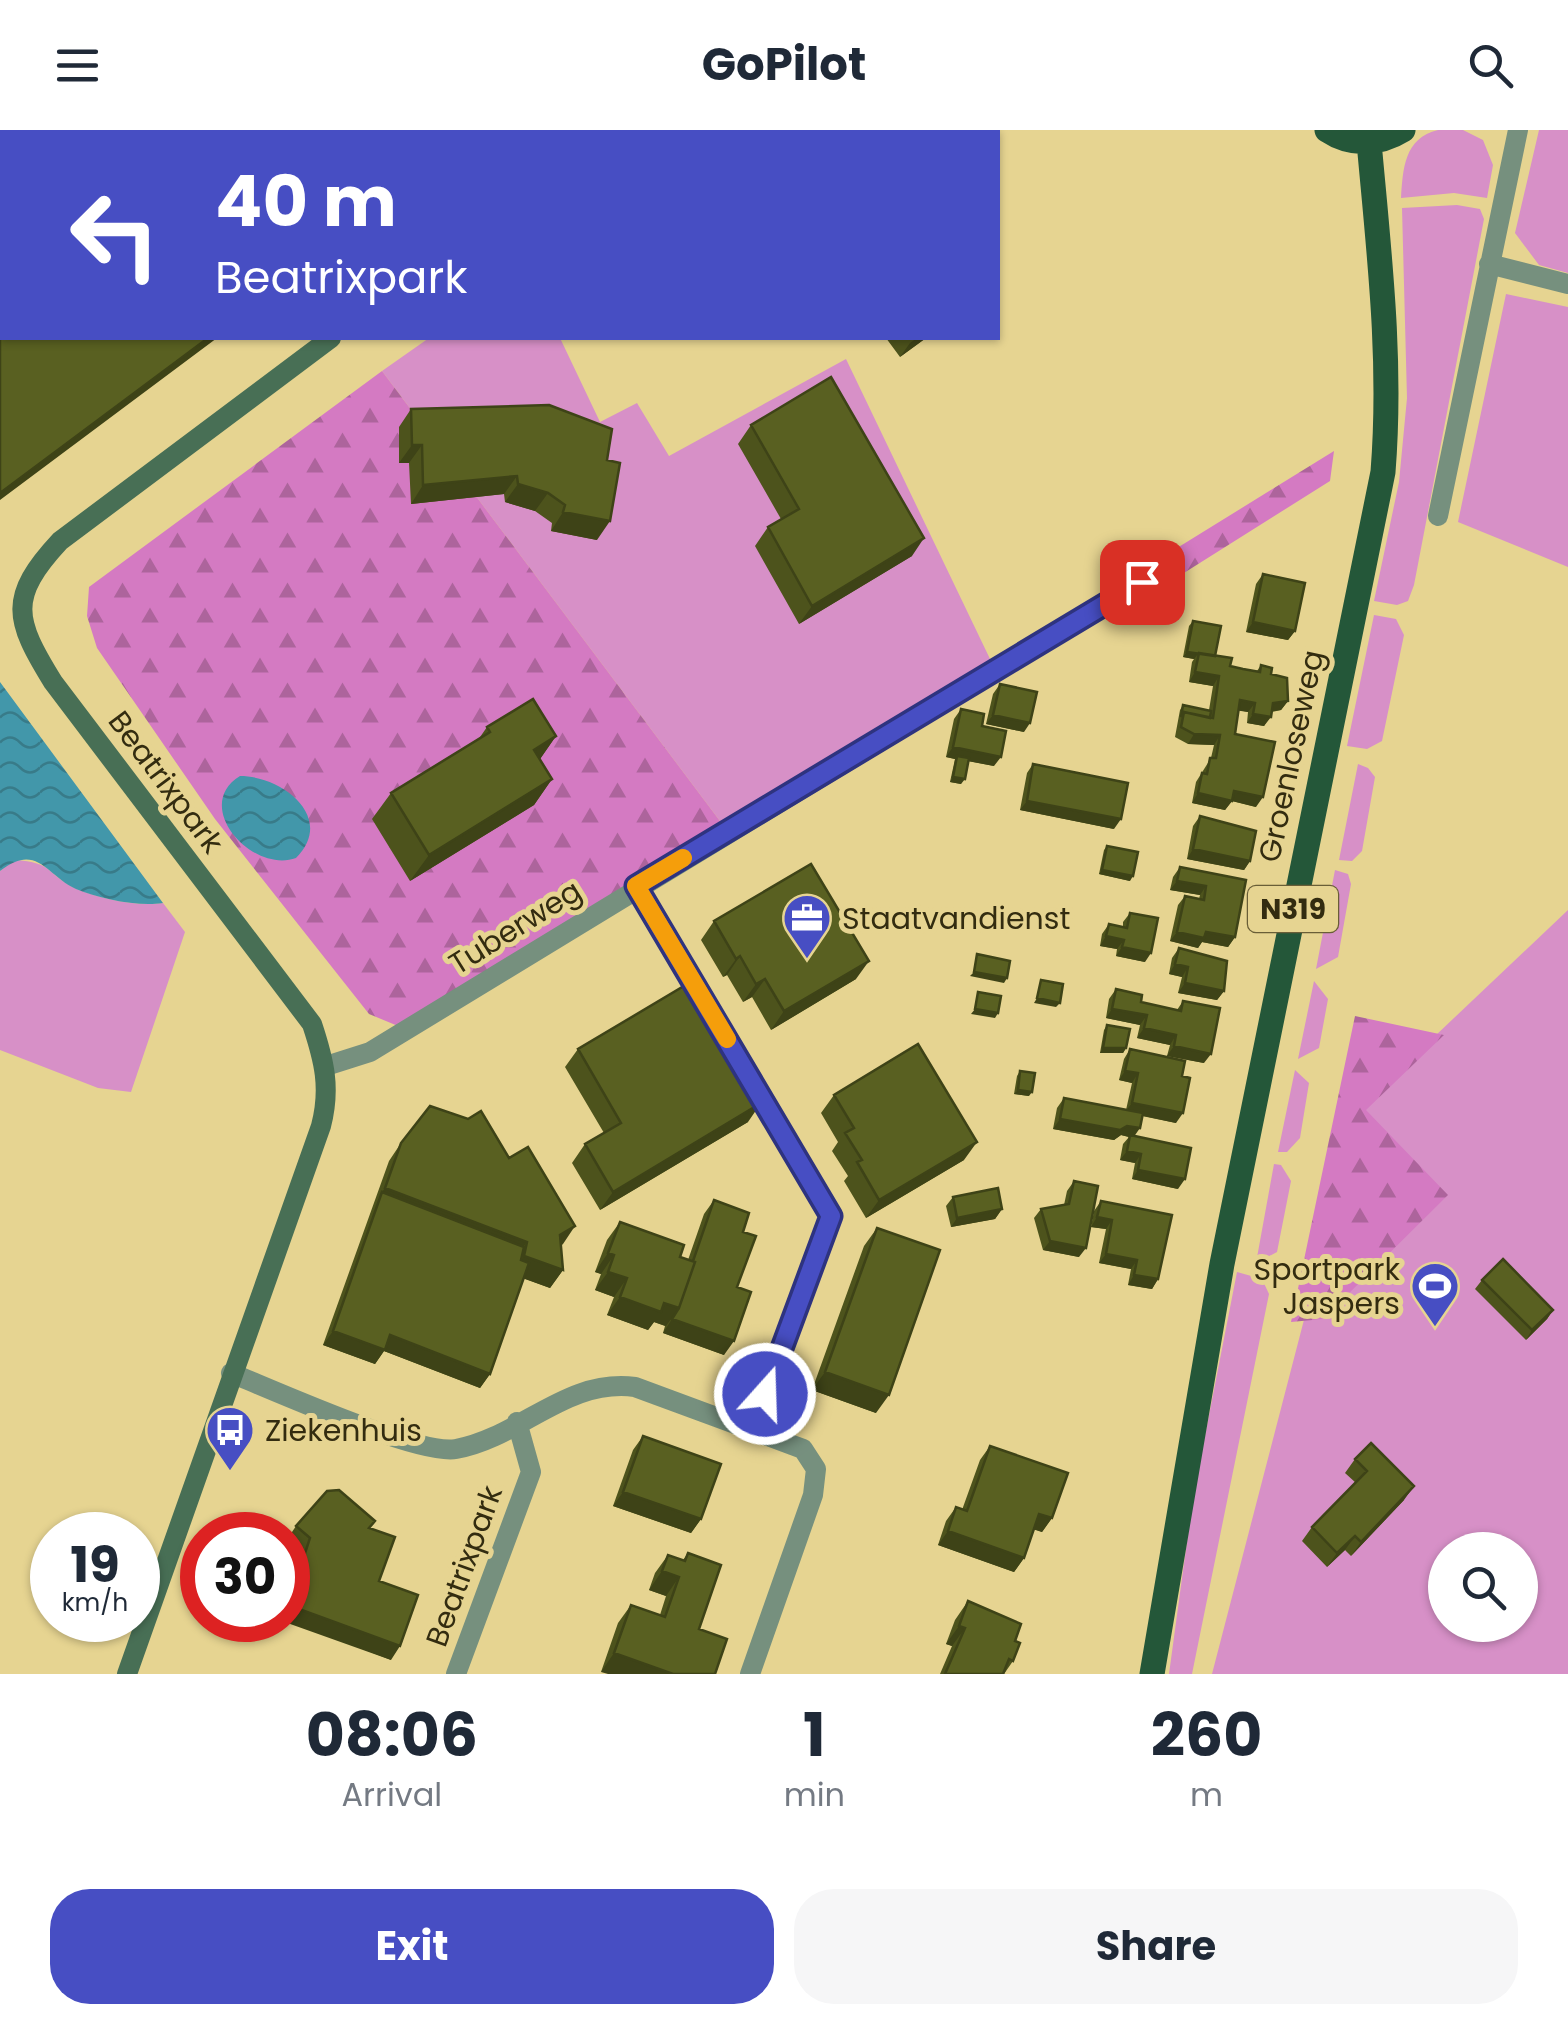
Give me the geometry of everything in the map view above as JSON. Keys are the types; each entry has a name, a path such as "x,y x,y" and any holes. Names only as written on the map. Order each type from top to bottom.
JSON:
{"main road":[{"path":"1327,130 1369,142 1403,130"},
{"name":"Groenloseweg","path":"1152,1674 1222,1264 1383,472 1389,401 1386,304 1369,142"}],"street":[{"path":"1438,516 1518,130"},
{"path":"1488,264 1568,284"},
{"name":"Beatrixpark","path":"127,1674 321,1126 328,1102 326,1066 312,1024 52,682 24,636 20,596 36,567 60,541 328,340"},
{"name":"Tuberweg","path":"326,1066 370,1052 636,886 1142,582"},
{"path":"636,886 831,1216 752,1430"},
{"name":"Beatrixpark","path":"232,1373 434,1450 455,1450 588,1388 610,1384 635,1386 803,1450 816,1469 813,1495 750,1674"},
{"name":"Beatrixpark","path":"456,1674 531,1472 517,1422"}],"shaded area":[{"path":"1438,130 1463,130 1483,140 1493,165 1487,198 1454,193 1401,198 1412,147"},
{"path":"1539,130 1568,130 1568,273 1539,265 1515,233"},
{"path":"1457,205 1480,209 1484,219 1414,585 1408,601 1397,605 1374,601 1399,482 1407,398 1402,208"},
{"path":"1506,294 1568,307 1568,567 1458,522"},
{"path":"426,340 561,340 600,422 637,403 669,456 846,359 991,661 723,825 382,371"},
{"path":"1374,615 1396,619 1404,635 1382,741 1367,749 1347,746"},
{"path":"1358,764 1375,777 1362,851 1352,861 1339,860"},
{"path":"14,860 44,866 67,884 97,896 131,903 163,903 185,932 131,1092 98,1088 0,1050 0,871"},
{"path":"1335,870 1348,874 1351,884 1338,957 1316,969"},
{"name":"Sportpark Jaspers","path":"1568,910 1568,1674 1212,1674 1359,1108"},
{"path":"1314,981 1328,999 1319,1048 1298,1059"},
{"path":"1295,1070 1309,1083 1300,1138 1287,1152 1278,1152"},
{"path":"1274,1164 1281,1165 1291,1181 1277,1252 1256,1263"},
{"path":"1237,1272 1262,1279 1269,1294 1192,1674 1169,1674 1193,1497"}],"green space":[{"path":"382,371 723,825 398,1026 369,1014 215,819 97,648 87,616 89,587"},
{"path":"1334,451 1330,481 1168,583 1156,561"},
{"path":"1355,1016 1444,1035 1366,1110 1448,1195 1323,1319 1291,1322"}],"water":[{"path":"0,682 163,903 131,903 86,893 32,860 13,863 0,871"},
{"path":"240,776 273,783 299,802 310,828 307,843 296,858 262,856 233,834 222,804 227,789"}],"building":[{"path":"0,340 205,340 0,493"},
{"path":"831,377 924,538 812,606 768,527 799,509 751,425"},
{"path":"549,405 612,429 607,460 620,463 610,521 563,512 565,505 548,493 518,484 517,476 423,485 422,445 412,445 411,409"},
{"path":"1263,574 1305,583 1295,631 1253,622"},
{"path":"1193,621 1221,626 1215,656 1187,652"},
{"path":"1199,653 1232,658 1230,666 1243,669 1260,672 1261,665 1272,668 1271,674 1287,678 1288,701 1273,703 1271,717 1253,714 1255,703 1240,700 1235,734 1275,742 1263,797 1234,791 1232,801 1198,793 1202,773 1207,774 1210,758 1216,758 1220,735 1194,734 1181,727 1184,712 1213,718 1219,676 1195,672"},
{"path":"1000,684 1037,692 1030,723 993,715"},
{"path":"533,699 556,736 534,750 552,779 429,855 391,793 490,732 487,727"},
{"path":"1183,705 1211,711 1210,718 1184,712 1181,717"},
{"path":"961,709 984,714 982,726 1006,731 1001,757 953,747"},
{"path":"957,756 969,758 965,779 953,777"},
{"path":"1033,764 1128,783 1121,819 1027,801"},
{"path":"1200,816 1256,831 1250,861 1193,849"},
{"path":"1107,846 1138,852 1133,876 1102,870"},
{"path":"811,864 869,961 784,1011 765,979 756,984 740,956 736,959 714,921"},
{"path":"1180,867 1246,880 1235,937 1206,932 1204,938 1177,932 1185,896 1204,900 1206,886 1177,881"},
{"path":"1130,913 1158,918 1151,953 1122,947 1124,940 1106,936 1109,924 1127,928"},
{"path":"1179,948 1227,961 1224,991 1185,983 1188,967 1175,964"},
{"path":"977,954 1010,961 1007,978 974,972"},
{"path":"1041,980 1063,984 1060,1003 1037,998"},
{"path":"689,983 761,1103 613,1192 585,1144 621,1123 578,1049"},
{"path":"1116,989 1142,995 1141,1002 1181,1011 1183,1001 1220,1008 1211,1054 1174,1046 1176,1035 1144,1028 1147,1015 1112,1009"},
{"path":"978,992 1001,996 998,1013 975,1009"},
{"path":"1107,1025 1130,1029 1126,1048 1103,1048"},
{"path":"918,1044 977,1142 879,1200 845,1133 854,1128 834,1095"},
{"path":"1130,1049 1185,1061 1182,1076 1190,1078 1183,1113 1132,1103 1138,1073 1125,1071"},
{"path":"1020,1071 1035,1073 1032,1092 1018,1090"},
{"path":"1064,1098 1143,1113 1140,1128 1127,1126 1120,1130 1060,1119"},
{"path":"430,1106 468,1119 481,1111 509,1158 528,1147 575,1226 560,1235 563,1270 524,1256 527,1242 385,1188 401,1143"},
{"path":"1130,1135 1191,1148 1185,1179 1138,1170 1141,1154 1127,1151"},
{"path":"1074,1181 1098,1186 1086,1248 1050,1241 1041,1209 1069,1204"},
{"path":"998,1188 1002,1209 957,1218 953,1197"},
{"path":"382,1192 524,1247 521,1260 529,1263 490,1374 390,1335 385,1350 333,1331"},
{"path":"714,1200 749,1213 743,1232 756,1236 737,1287 751,1292 734,1341 672,1319"},
{"path":"1101,1201 1172,1215 1158,1279 1134,1275 1137,1260 1106,1254 1112,1220 1097,1217"},
{"path":"620,1222 684,1245 680,1257 695,1262 679,1308 664,1303 661,1312 620,1297 627,1278 608,1272 614,1255 608,1253"},
{"path":"877,1228 940,1250 889,1395 825,1372"},
{"path":"1503,1259 1553,1310 1532,1330 1482,1280"},
{"path":"643,1436 721,1464 701,1519 623,1492"},
{"path":"1371,1443 1414,1486 1361,1542 1355,1536 1337,1553 1312,1527 1367,1471 1355,1459"},
{"path":"990,1446 1068,1473 1052,1518 1039,1514 1024,1558 948,1531 956,1507 967,1511"},
{"path":"339,1490 375,1521 369,1528 395,1537 379,1581 418,1595 400,1646 310,1613 308,1512 327,1491"},
{"path":"688,1553 721,1565 699,1629 727,1639 715,1674 673,1674 614,1653 631,1605 665,1617 679,1577 662,1571 668,1555 685,1561"},
{"path":"968,1601 1021,1624 1015,1641 1020,1643 1003,1674 945,1674 965,1628 959,1626"}],"slow traffic":[{"path":"683,858 636,886 727,1039"}],"place":[{"name":"Staatvandienst","path":"807,960"},
{"name":"Sportpark Jaspers","path":"1435,1328"},
{"name":"Ziekenhuis","path":"230,1472"}],"route":[{"path":"765,1394 831,1216 636,886 1142,582"}]}
